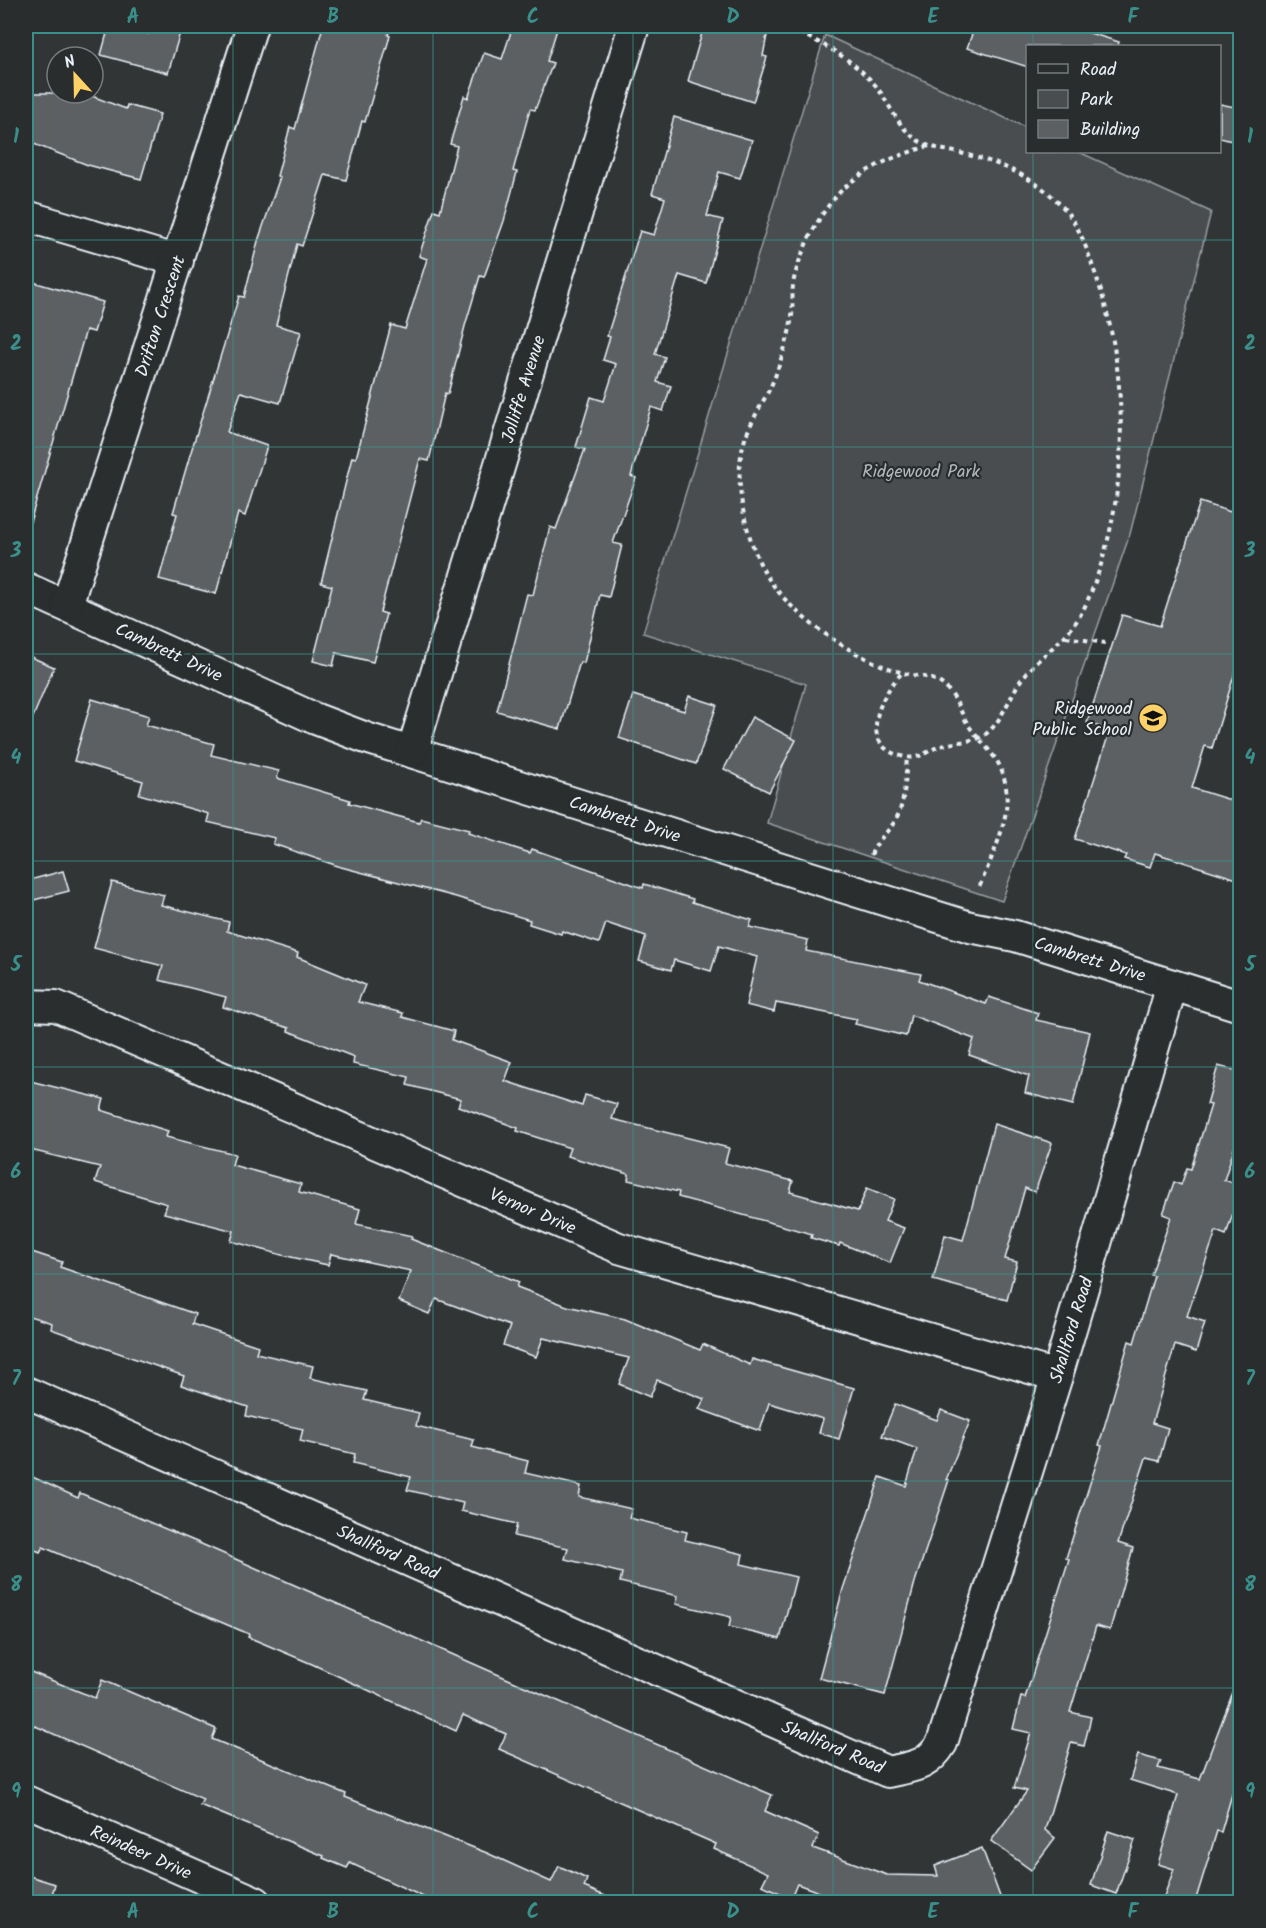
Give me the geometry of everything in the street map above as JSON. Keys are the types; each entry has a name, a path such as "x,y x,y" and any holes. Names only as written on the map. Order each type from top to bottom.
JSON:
{"street":[{"name":"Drifton Crescent","path":"67,605 252,26"},
{"name":"Jolliffe Avenue","path":"412,752 634,26"},
{"path":"26,216 178,261"},
{"name":"Cambrett Drive","path":"26,588 316,719 412,752 970,927 1015,936 1240,1006"},
{"name":"Shallford Road","path":"26,1392 888,1772 932,1759 942,1743 1057,1376 1173,985"},
{"name":"Vernor Drive","path":"26,1005 56,1006 619,1248 1057,1376"},
{"name":"Reindeer Drive","path":"26,1801 256,1902"}],"path":[{"path":"783,26 818,40 848,61 875,86 902,127 917,140 929,146 976,157 1021,173 1049,194 1072,219 1086,248 1112,328 1119,378 1117,485 1106,545 1086,603 1065,637 1024,676 992,728 980,737 938,747 918,757 907,757 887,748 880,739 876,727 876,714 882,697 902,673"},
{"path":"929,146 895,156 862,173 837,195 816,227 793,280 791,321 776,374 743,446 740,482 746,522 758,560 777,590 844,649 902,673 920,675 937,681 951,692 968,723 998,763 1007,792 1005,823 979,888"},
{"path":"1065,637 1105,644"},
{"path":"871,855 875,845 894,822 904,797 907,757"}],"green space":[{"name":"Ridgewood Park","path":"825,35 1026,128 1026,153 1081,153 1211,212 1130,534 1002,901 767,823 806,684 643,633"}],"building":[{"path":"109,26 148,34 151,26 182,26 168,73 105,56 104,45"},
{"path":"323,26 391,26 365,122 362,121 346,180 325,175 302,246 297,244 276,325 301,332 280,403 241,392 227,432 267,446 245,516 238,513 216,594 159,579 177,514 173,513 190,455 239,296 244,297 258,241 280,177 277,176 290,127 295,129"},
{"path":"513,26 558,26 547,61 553,63 535,110 530,109 513,171 517,172 504,221 484,277 480,276 448,394 445,393 429,461 420,459 380,612 386,614 373,662 336,653 333,666 313,661 332,586 321,583 352,457 356,458 391,325 405,329 427,259 419,256 434,210 440,212 457,146 450,144 464,96 468,98 484,53 502,59"},
{"path":"704,26 752,26 768,30 763,56 767,57 753,102 688,81"},
{"path":"975,26 1067,26 1119,42 1118,45 1026,45 1026,66 967,48"},
{"path":"26,93 45,93 45,105 105,105 105,101 126,109 127,105 160,114 141,179 88,165 26,141"},
{"path":"1221,104 1240,108 1240,143 1221,138"},
{"path":"674,117 752,140 740,178 719,172 707,216 723,220 706,283 679,275 655,354 665,357 657,382 671,386 663,411 651,407 631,476 636,478 613,543 622,545 609,597 600,595 584,663 580,662 560,729 497,711 527,594 533,595 550,527 556,529 585,449 576,447 591,397 604,401 616,364 603,360 610,337 607,336 640,231 654,235 665,198 652,194"},
{"path":"26,280 103,302 94,332 86,330 30,522 26,521"},
{"path":"1200,502 1240,515 1240,656 1212,748 1205,746 1192,788 1240,803 1240,880 1155,853 1150,867 1124,859 1126,855 1075,839 1110,730 1087,723 1122,615 1160,626"},
{"path":"26,655 54,667 26,734"},
{"path":"633,695 684,711 689,696 717,705 696,764 619,738"},
{"path":"92,699 149,716 146,725 214,744 211,755 279,771 277,778 350,800 349,803 419,822 421,818 469,830 468,833 530,853 532,849 643,888 644,884 693,899 692,902 752,920 749,927 808,940 806,951 921,974 919,980 986,1004 989,997 1038,1013 1036,1020 1090,1032 1073,1105 1025,1093 1029,1076 969,1055 974,1039 911,1015 906,1036 855,1024 857,1019 776,1003 774,1012 746,1005 757,957 719,946 711,971 674,960 671,970 639,961 646,936 606,923 599,943 562,931 561,934 529,924 530,920 456,897 341,867 273,844 275,838 207,822 209,814 139,794 143,781 74,761"},
{"path":"752,717 796,740 769,792 724,769"},
{"path":"63,871 69,891 26,902 26,881"},
{"path":"112,882 164,895 161,905 229,922 227,931 298,953 297,957 365,985 358,1002 403,1013 402,1017 454,1031 452,1040 512,1062 505,1081 582,1106 585,1095 617,1104 612,1119 729,1148 725,1163 793,1181 790,1192 858,1211 867,1188 894,1199 885,1221 904,1228 890,1263 840,1243 839,1246 811,1238 812,1234 678,1197 679,1192 628,1180 629,1174 567,1156 570,1148 517,1131 518,1128 458,1106 461,1099 407,1085 409,1077 353,1064 354,1057 288,1031 289,1028 223,1007 226,997 159,980 163,966 94,948"},
{"path":"1218,1066 1240,1072 1240,1130 1224,1180 1240,1185 1240,1192 1226,1235 1216,1231 1187,1316 1205,1322 1196,1352 1175,1345 1152,1423 1168,1428 1159,1461 1146,1458 1118,1543 1133,1548 1110,1630 1096,1626 1070,1712 1091,1717 1084,1746 1071,1743 1045,1830 1055,1838 1031,1870 991,1841 1027,1791 1014,1788 1031,1733 1013,1729 1021,1697 1025,1698 1069,1559 1066,1558 1102,1446 1099,1445 1129,1341 1134,1343 1154,1276 1151,1275 1171,1217 1163,1214 1174,1182 1181,1185 1187,1168 1191,1169 1211,1105 1207,1104"},
{"path":"26,1080 104,1099 101,1110 168,1131 166,1137 235,1154 232,1165 301,1184 299,1192 360,1209 356,1224 412,1236 411,1239 519,1282 517,1287 567,1306 625,1319 700,1350 703,1344 750,1365 752,1359 854,1388 839,1439 819,1433 823,1419 769,1403 760,1431 699,1409 704,1399 657,1380 650,1397 619,1384 629,1358 543,1338 536,1357 503,1345 510,1326 436,1299 429,1314 399,1301 411,1271 331,1254 328,1265 282,1255 231,1241 234,1231 164,1213 167,1204 95,1182 100,1167 26,1149"},
{"path":"994,1124 1052,1143 1035,1192 1025,1188 1005,1259 1017,1262 1007,1300 933,1280 945,1235 963,1240"},
{"path":"26,1250 62,1262 60,1267 195,1314 192,1324 258,1346 256,1353 313,1366 310,1378 367,1391 364,1400 419,1413 416,1426 474,1440 472,1447 528,1461 525,1473 581,1486 579,1497 632,1509 629,1518 687,1532 685,1540 743,1554 741,1564 796,1577 780,1639 729,1627 731,1617 676,1604 678,1596 620,1582 622,1573 565,1559 568,1548 514,1536 517,1524 461,1511 463,1503 407,1490 411,1477 353,1463 355,1454 300,1441 303,1429 246,1416 248,1407 181,1385 184,1376 51,1329 52,1323 26,1315"},
{"path":"895,1404 937,1420 941,1410 970,1421 946,1480 949,1480 915,1582 885,1695 819,1678 843,1589 880,1477 906,1486 917,1449 882,1436"},
{"path":"26,1474 78,1498 80,1493 199,1543 772,1795 765,1811 819,1835 813,1848 887,1875 938,1876 935,1866 982,1848 1002,1902 847,1902 797,1884 791,1898 762,1885 768,1873 714,1849 716,1844 499,1749 506,1734 463,1715 456,1731 248,1637 249,1634 43,1547 40,1552 26,1546"},
{"path":"31,1672 95,1698 102,1680 216,1729 212,1739 346,1794 345,1797 487,1853 551,1882 559,1866 587,1879 584,1887 619,1902 434,1902 350,1863 347,1868 323,1858 324,1856 200,1805 203,1799 26,1722 26,1686"},
{"path":"1238,1679 1240,1680 1240,1767 1221,1832 1217,1831 1195,1902 1162,1902 1174,1869 1158,1864 1178,1795 1130,1780 1138,1755 1161,1761 1158,1768 1200,1779"},
{"path":"1108,1831 1135,1840 1116,1894 1091,1885"},
{"path":"26,1875 55,1884 50,1902 26,1902"}],"place":[{"name":"Ridgewood Public School","path":"1153,718"}]}
